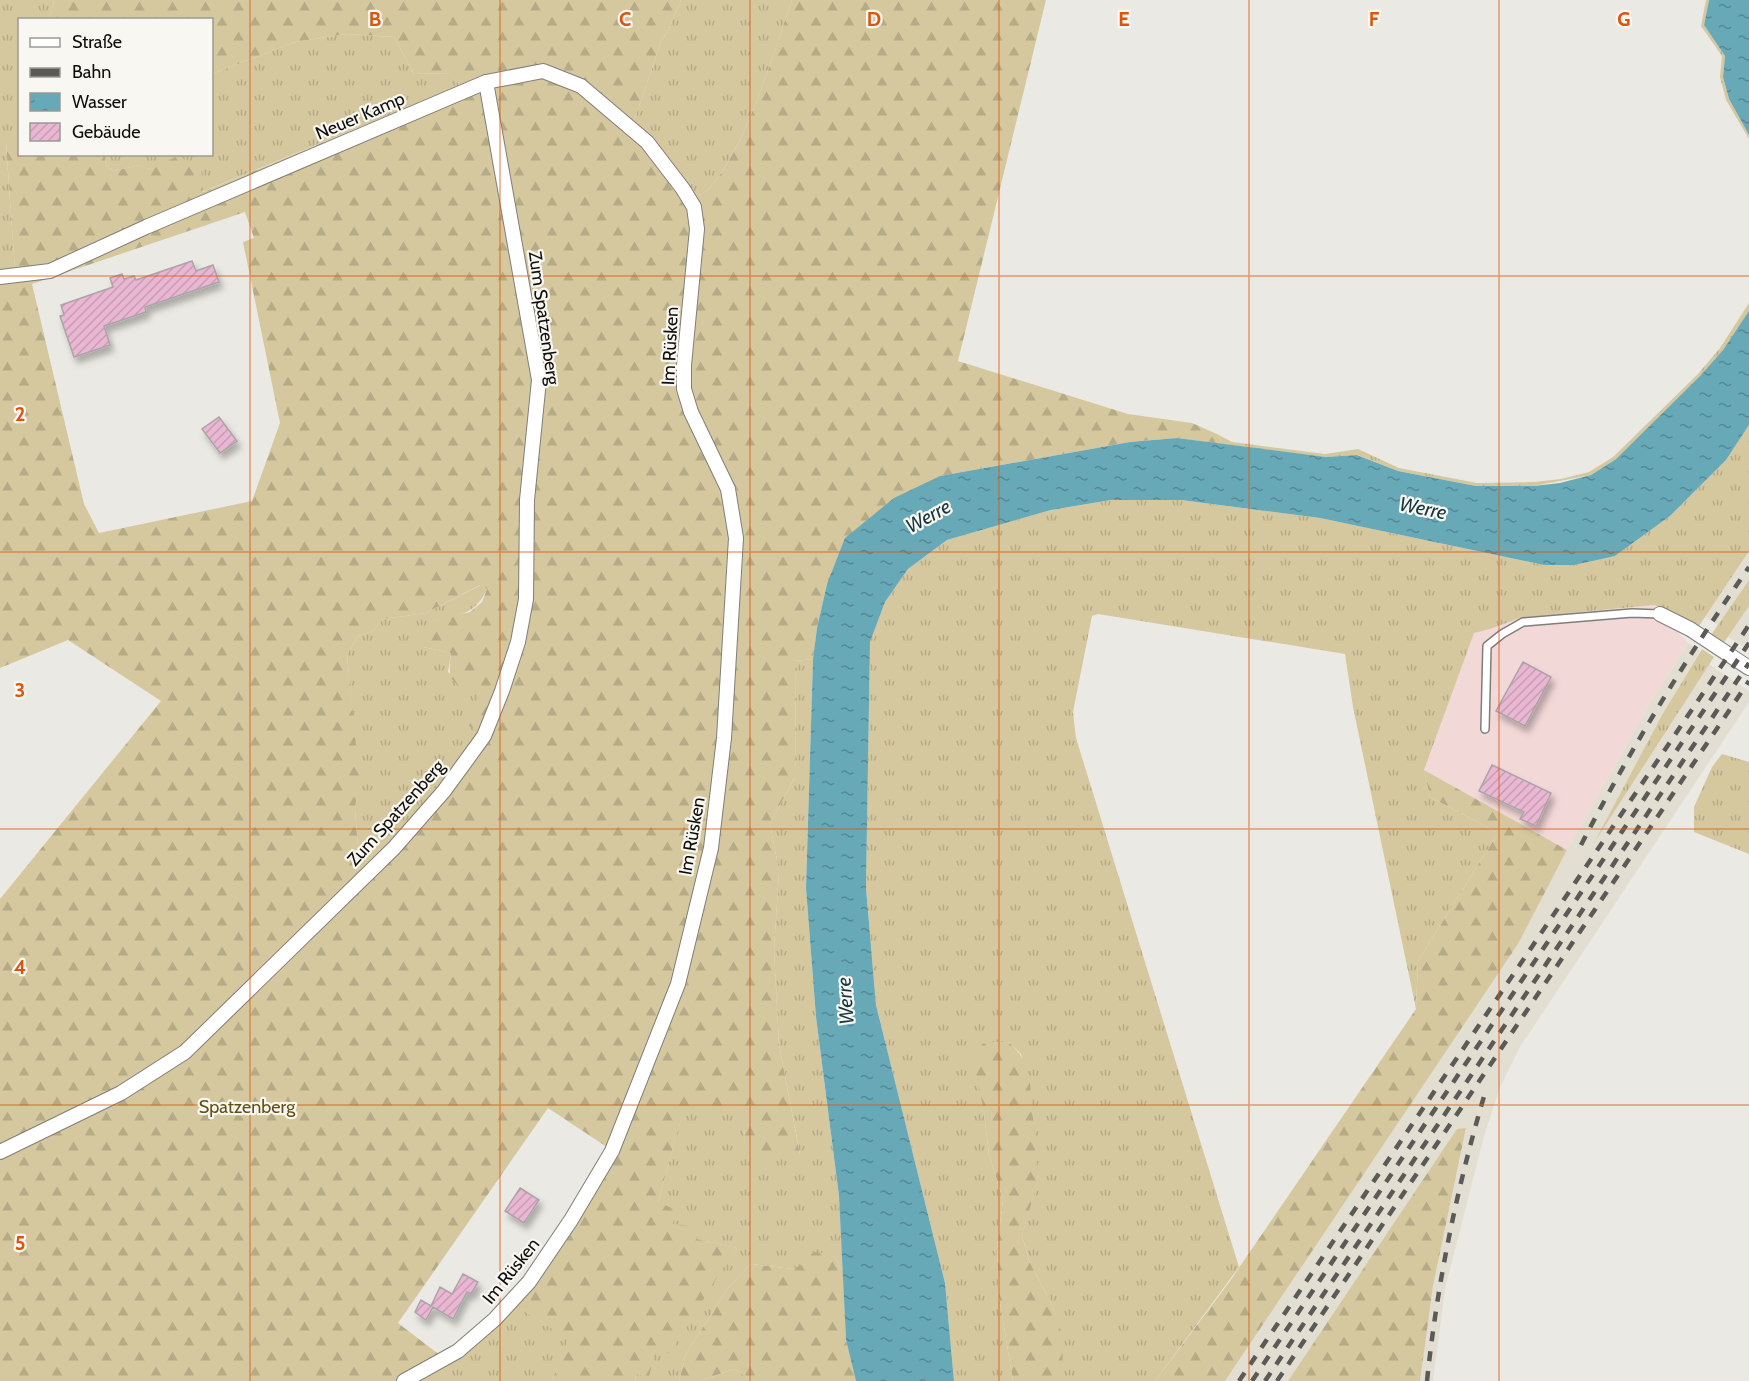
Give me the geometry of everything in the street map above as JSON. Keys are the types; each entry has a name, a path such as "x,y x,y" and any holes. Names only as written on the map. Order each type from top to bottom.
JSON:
{"street":[{"name":"Neuer Kamp","path":"0,277 50,270 486,82 543,70 581,86 646,142 683,189 694,207"},
{"name":"Zum Spatzenberg","path":"0,1152 121,1093 185,1052 394,848 444,791 484,736 518,642 526,599 527,500 539,380 486,82"},
{"name":"Im Rüsken","path":"404,1381 458,1351 495,1319 529,1282 571,1220 612,1151 681,973 711,848 714,826 724,738 736,538 728,489 691,412 684,389 684,365 697,229 694,207"},
{"path":"1660,614 1690,629 1749,668"}],"lane":[{"path":"1485,729 1487,646 1502,634 1523,622 1632,613 1660,614"}],"shaded area":[{"path":"1749,551 1749,580 1718,625 1705,617"},
{"path":"1654,605 1688,643 1652,700 1567,850 1424,770 1474,632 1520,618"},
{"path":"1749,606 1749,650 1728,637"},
{"path":"1688,643 1700,651 1662,715 1599,835 1709,664 1749,691 1749,702 1520,1047 1500,1087 1484,1136 1445,1289 1433,1381 1420,1381 1421,1367 1433,1286 1466,1129 1457,1130 1288,1381 1225,1381 1518,944 1567,850 1652,700"}],"green space":[{"path":"0,0 54,0 50,18 18,18 18,129 6,144 15,270 0,283"},
{"name":"Spatzenberg","path":"54,0 681,0 661,42 634,121 654,139 691,192 701,195 716,181 743,133 792,0 1046,0 958,361 1128,414 1192,423 1217,434 1222,444 1177,438 1130,442 940,476 827,584 813,659 796,661 795,777 770,824 779,871 774,950 779,1044 800,1155 755,1156 744,1142 745,1110 684,1109 658,1202 676,1210 673,1224 699,1227 697,1239 737,1248 670,1353 655,1350 649,1377 636,1374 635,1381 552,1381 568,1339 513,1304 616,1153 548,1108 398,1323 441,1356 398,1381 0,1381 0,899 161,701 68,640 0,668 0,283 15,270 6,143 18,129 18,156 106,156 105,165 114,171 139,165 151,170 177,156 201,167 203,192 459,86 453,73 414,74 394,37 347,34 295,42 213,74 213,18 50,18","holes":["245,212 254,238 243,242 280,423 252,501 99,533 84,504 32,284","480,585 487,589 482,602 470,612 429,622 416,633 423,647 451,653 451,677 457,684 480,694 469,726 488,737 361,885 355,809 359,775 347,654 358,636 373,631 383,619 426,613"]},
{"path":"681,0 792,0 743,133 716,180 701,195 691,192 654,139 634,121 661,42"},
{"path":"1706,0 1709,0 1704,25 1725,56 1723,77 1729,99 1749,139 1726,100 1720,77 1722,56 1701,26"},
{"path":"347,34 394,37 414,74 454,73 459,86 202,192 139,165 114,171 105,165 106,156 213,156 213,74 295,42"},
{"path":"1749,303 1749,311 1745,318 1723,350 1700,376 1616,459 1591,475 1534,486 1476,486 1398,471 1358,455 1326,457 1222,444 1217,434 1232,442 1325,454 1358,449 1399,468 1477,483 1561,479 1589,472 1613,457 1697,375 1720,348"},
{"path":"1749,425 1749,551 1699,626 1654,605 1520,618 1474,633 1424,770 1430,797 1498,833 1418,961 1416,1009 1353,707 1345,654 1098,614 1092,616 1073,712 1076,738 1239,1267 1155,1381 1062,1381 1062,1337 1053,1307 1029,1261 1022,1235 1038,1180 1021,1054 1009,1042 993,1042 984,1112 989,1155 1003,1199 997,1249 999,1296 1013,1381 954,1381 945,1283 876,1005 866,888 870,642 885,602 908,569 947,540 1051,510 1111,500 1181,500 1320,518 1544,565 1615,556 1670,516 1726,460"},
{"path":"1749,580 1749,606 1723,644 1711,635"},
{"path":"481,585 487,589 477,605 470,610 456,616 429,622 423,647 451,653 448,672 480,694 488,738 361,886 355,809 358,775 347,654 358,636 373,631 383,619 426,613"},
{"path":"1702,649 1714,657 1594,843 1662,715"},
{"path":"813,659 806,888 816,1017 839,1196 843,1271 833,1255 793,1269 751,1264 728,1288 686,1354 679,1381 635,1381 636,1374 737,1248 696,1239 672,1224 658,1202 684,1108 746,1110 744,1142 800,1154 779,1044 774,950 779,871 770,824 795,777 796,661"},
{"path":"1722,754 1749,762 1749,854 1694,832 1694,807 1712,767"},
{"path":"1424,770 1567,850 1518,944 1225,1381 1155,1381 1230,1281 1416,1009 1418,961 1498,833 1430,797"},
{"path":"1009,1042 1020,1054 1030,1083 1038,1181 1022,1235 1029,1261 1053,1307 1063,1337 1062,1381 1013,1381 999,1296 997,1249 1003,1199 989,1155 984,1112 973,1058 982,1044"},
{"path":"1466,1128 1433,1286 1420,1381 1288,1381 1457,1129"},
{"path":"809,1251 833,1255 843,1271 846,1340 856,1381 754,1381 734,1369 700,1381 679,1381 686,1354 728,1288 751,1264 793,1269 803,1264"},
{"path":"513,1304 569,1339 552,1381 398,1381 441,1356"},
{"path":"734,1369 754,1381 700,1381"}],"water":[{"path":"1709,0 1749,0 1749,135 1729,99 1723,77 1725,56 1704,25"},
{"name":"Werre","path":"1749,311 1749,425 1726,460 1670,516 1615,556 1574,565 1544,565 1320,518 1181,500 1111,500 1051,510 947,540 908,569 885,602 870,642 866,888 876,1005 945,1283 954,1381 856,1381 846,1340 839,1196 816,1017 806,888 813,659 827,584 845,538 894,498 940,476 1130,442 1177,438 1326,457 1357,455 1398,471 1476,486 1534,486 1560,483 1591,475 1616,459 1700,376 1723,350"}],"building":[{"path":"192,261 196,271 213,265 219,282 145,307 146,312 104,326 110,345 74,357 60,316 64,315 61,305 113,287 110,278 122,274 124,279 134,276 136,280"},
{"path":"219,417 237,441 220,453 202,429"},
{"path":"1523,662 1551,677 1525,726 1496,711"},
{"path":"1492,765 1551,793 1536,826 1520,819 1524,812 1479,791"},
{"path":"520,1188 539,1200 524,1223 505,1211"},
{"path":"463,1274 478,1282 471,1294 467,1292 453,1319 433,1307 426,1320 415,1312 421,1300 431,1306 440,1287 452,1294"}],"railway":[{"path":"1581,845 1660,703 1749,567"},
{"path":"1239,1381 1749,625"},
{"path":"1252,1381 1749,643"},
{"path":"1265,1381 1749,663"},
{"path":"1277,1381 1749,681"},
{"path":"1427,1381 1436,1308 1449,1236 1485,1093"}]}
